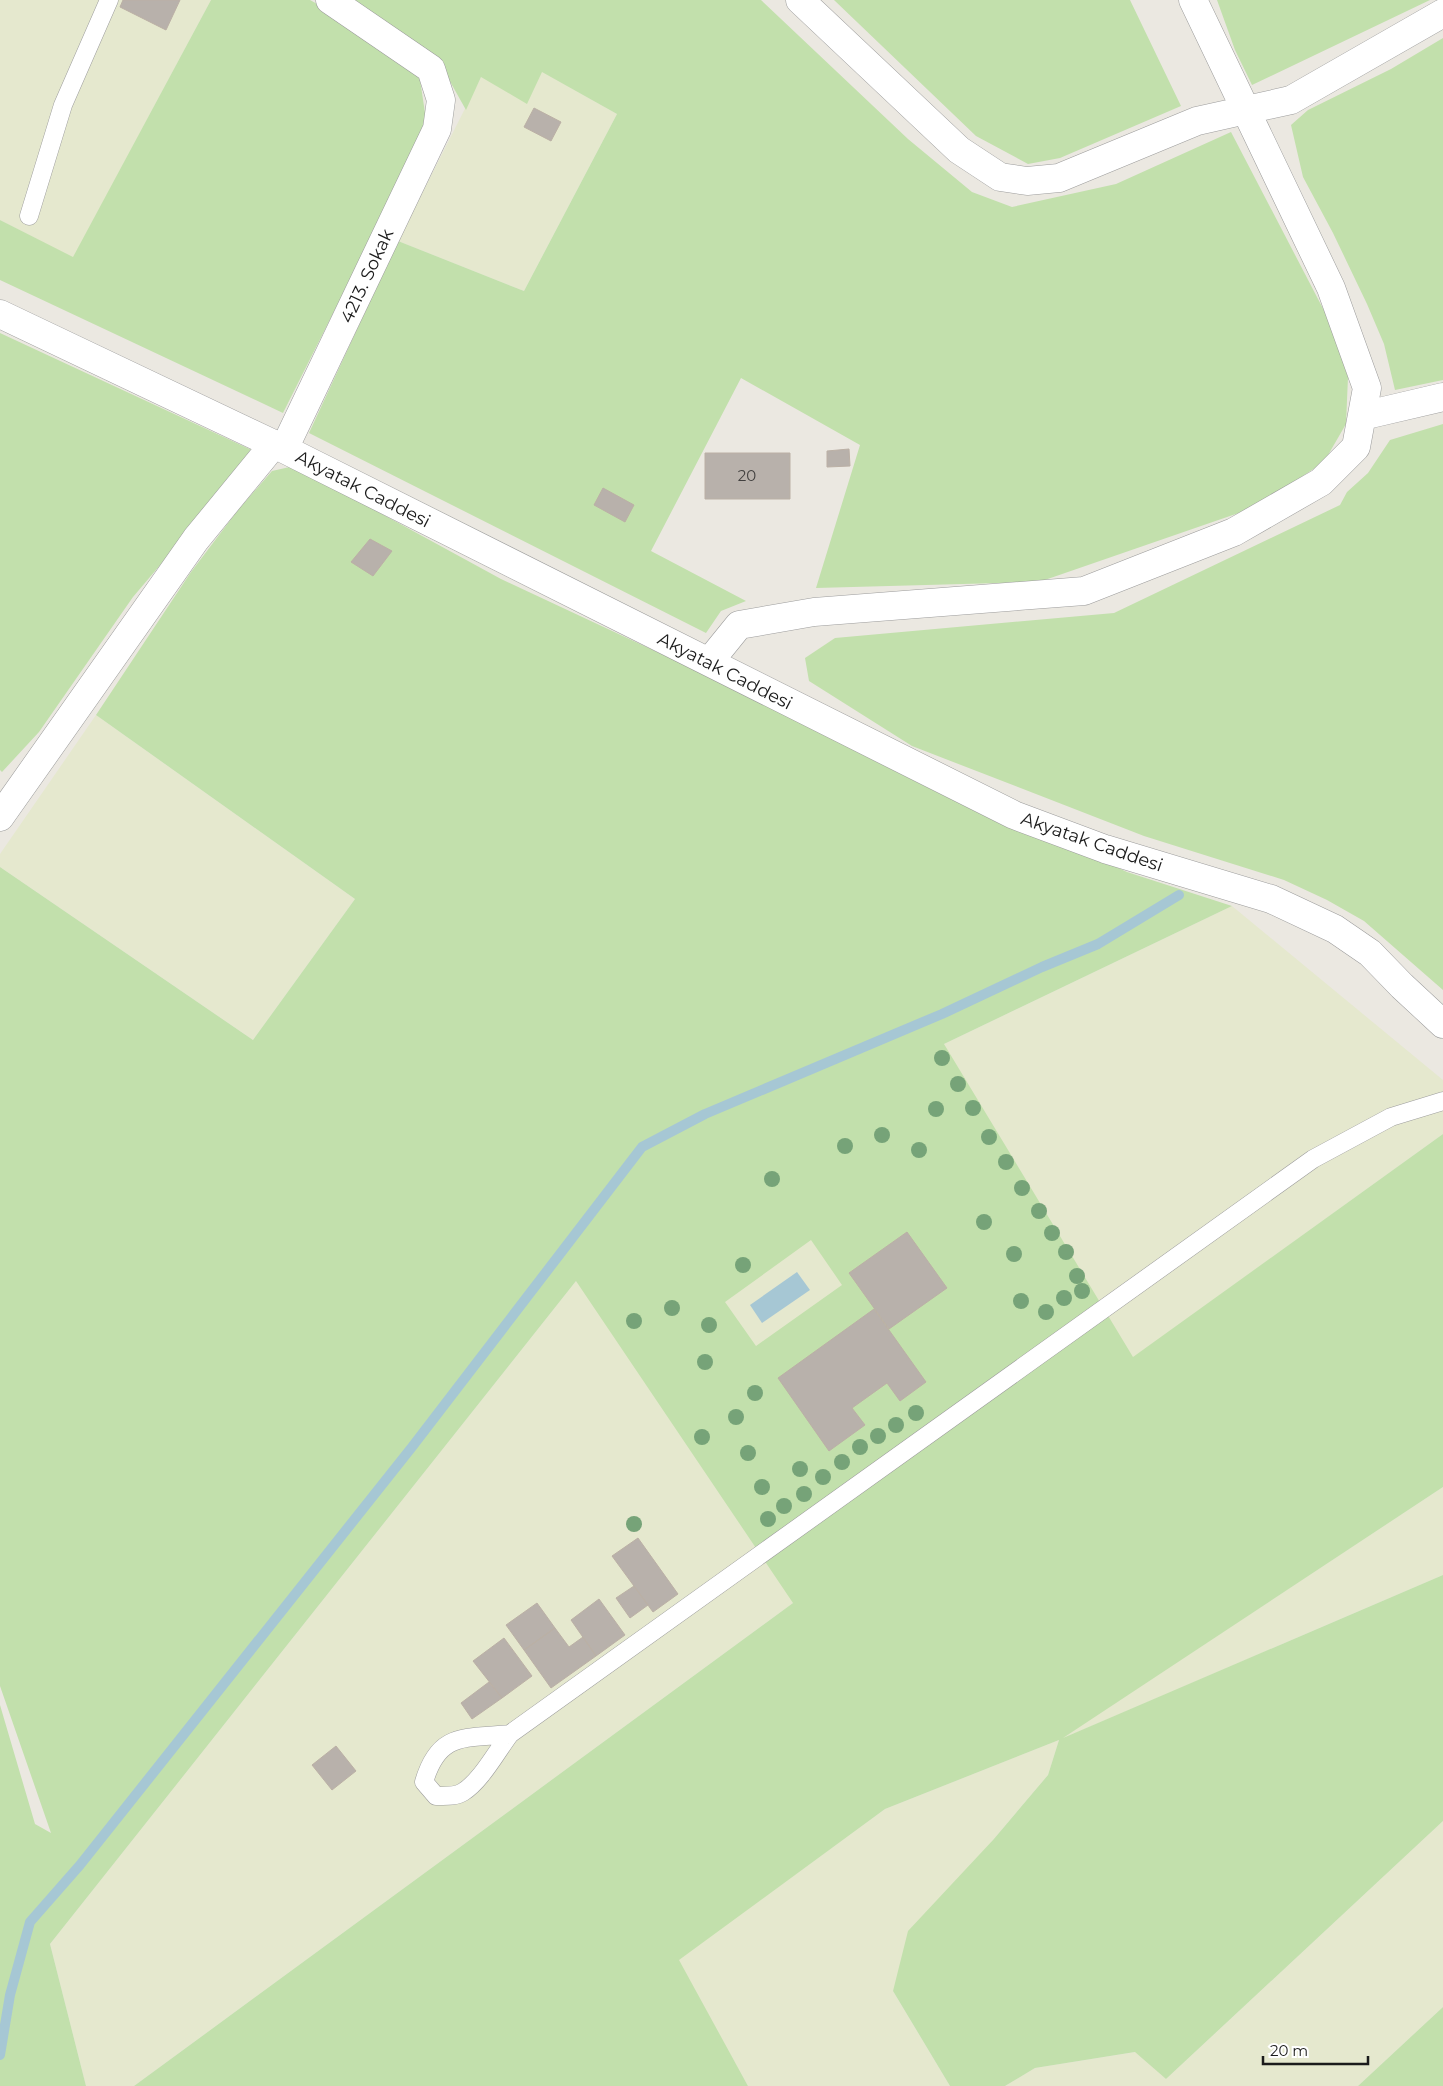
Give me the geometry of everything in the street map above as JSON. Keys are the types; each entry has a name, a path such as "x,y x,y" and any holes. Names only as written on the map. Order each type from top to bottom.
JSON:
{"street":[{"name":"4213. Sokak","path":"0,817 196,539 279,447 437,129 441,100 431,69 330,0"},
{"path":"800,0 959,150 1000,177 1027,181 1059,178 1197,121 1291,100 1443,13"},
{"path":"709,662 739,624 814,612 1084,591 1234,532 1321,482 1356,447 1367,388 1331,288 1193,0"},
{"name":"Akyatak Caddesi","path":"0,314 279,447 1014,815 1105,849 1271,899 1335,929 1370,953 1443,1024"},
{"path":"1362,416 1443,398"}],"lane":[{"path":"29,216 63,105 110,0"},
{"path":"510,1734 452,1741 438,1751 429,1764 424,1782 436,1796 449,1796 462,1792 475,1781 510,1734 1313,1159 1391,1117 1443,1101"}],"green space":[{"path":"0,0 211,0 73,258 0,220"},
{"path":"211,0 310,0 366,31 419,73 427,126 283,413 0,280 0,220 73,257"},
{"path":"352,0 761,0 908,139 972,192 1012,207 1116,184 1231,132 1330,322 1348,377 1346,424 1324,462 1256,507 1039,582 816,588 860,445 741,378 651,551 746,601 721,611 706,633 309,433 398,241 524,291 617,114 542,72 527,104 481,77 466,110 438,60"},
{"path":"834,0 1130,0 1181,106 1060,158 1028,164 976,136"},
{"path":"1217,0 1430,0 1252,85 1235,50"},
{"path":"1443,38 1443,380 1395,390 1384,344 1367,304 1333,233 1303,177 1291,125 1308,110 1391,69"},
{"path":"541,71 617,114 524,291 398,241 481,77"},
{"path":"0,333 256,452 133,597 39,732 2,772 0,770"},
{"path":"1443,424 1443,990 1364,921 1327,900 1284,880 1144,836 912,746 809,681 805,658 835,638 1114,613 1340,505 1347,492 1368,473 1390,440"},
{"path":"294,466 501,579 1127,872 1232,906 944,1044 1133,1357 1443,1134 1443,1487 1063,1738 1443,1575 1443,1821 1166,2079 1135,2052 1035,2068 1005,2086 950,2086 893,1991 908,1931 993,1840 1048,1775 1059,1740 885,1809 679,1960 748,2086 134,2086 793,1603 576,1281 50,1944 86,2086 0,2086 0,1705 35,1824 51,1833 0,1686 0,867 253,1040 355,899 96,715 191,572 238,510 272,471","holes":["811,1240 842,1285 756,1346 725,1302"]},
{"path":"96,715 355,899 253,1040 0,867 0,854"},
{"path":"1232,906 1443,1080 1443,1134 793,1603 134,2086 86,2086 50,1944 576,1281 944,1044"},
{"path":"1443,1487 1443,1575 1059,1740"},
{"path":"1059,1740 1048,1775 993,1840 893,1991 950,2086 748,2086 678,1960 885,1809"},
{"path":"1443,1821 1443,2007 1358,2086 1005,2086 1035,2068 1136,2052 1166,2079"},
{"path":"1443,2007 1443,2086 1358,2086"}],"water":[{"path":"797,1272 810,1290 762,1323 750,1305"}],"building":[{"path":"123,0 180,0 166,30 120,7"},
{"path":"534,108 561,122 551,141 524,127"},
{"path":"849,449 850,466 827,467 827,451"},
{"path":"705,453 790,453 790,499 705,499"},
{"path":"603,488 634,505 625,522 594,505"},
{"path":"370,539 392,551 373,576 351,562"},
{"path":"907,1232 947,1288 889,1329 849,1273"},
{"path":"874,1309 926,1382 900,1401 887,1383 852,1408 865,1425 829,1451 778,1378"},
{"path":"638,1538 678,1594 653,1612 612,1556"},
{"path":"634,1586 648,1605 630,1618 616,1598"},
{"path":"599,1599 625,1635 596,1656 571,1620"},
{"path":"537,1603 555,1628 524,1650 506,1625"},
{"path":"555,1628 569,1647 583,1637 596,1656 551,1688 524,1650"},
{"path":"504,1638 532,1676 502,1698 473,1661"},
{"path":"489,1682 502,1698 472,1719 461,1703"},
{"path":"336,1746 356,1771 332,1790 312,1765"}],"waterway":[{"path":"0,2055 10,1995 30,1922 80,1865 412,1447 642,1147 705,1114 942,1014 1042,967 1098,944 1179,895"}]}
